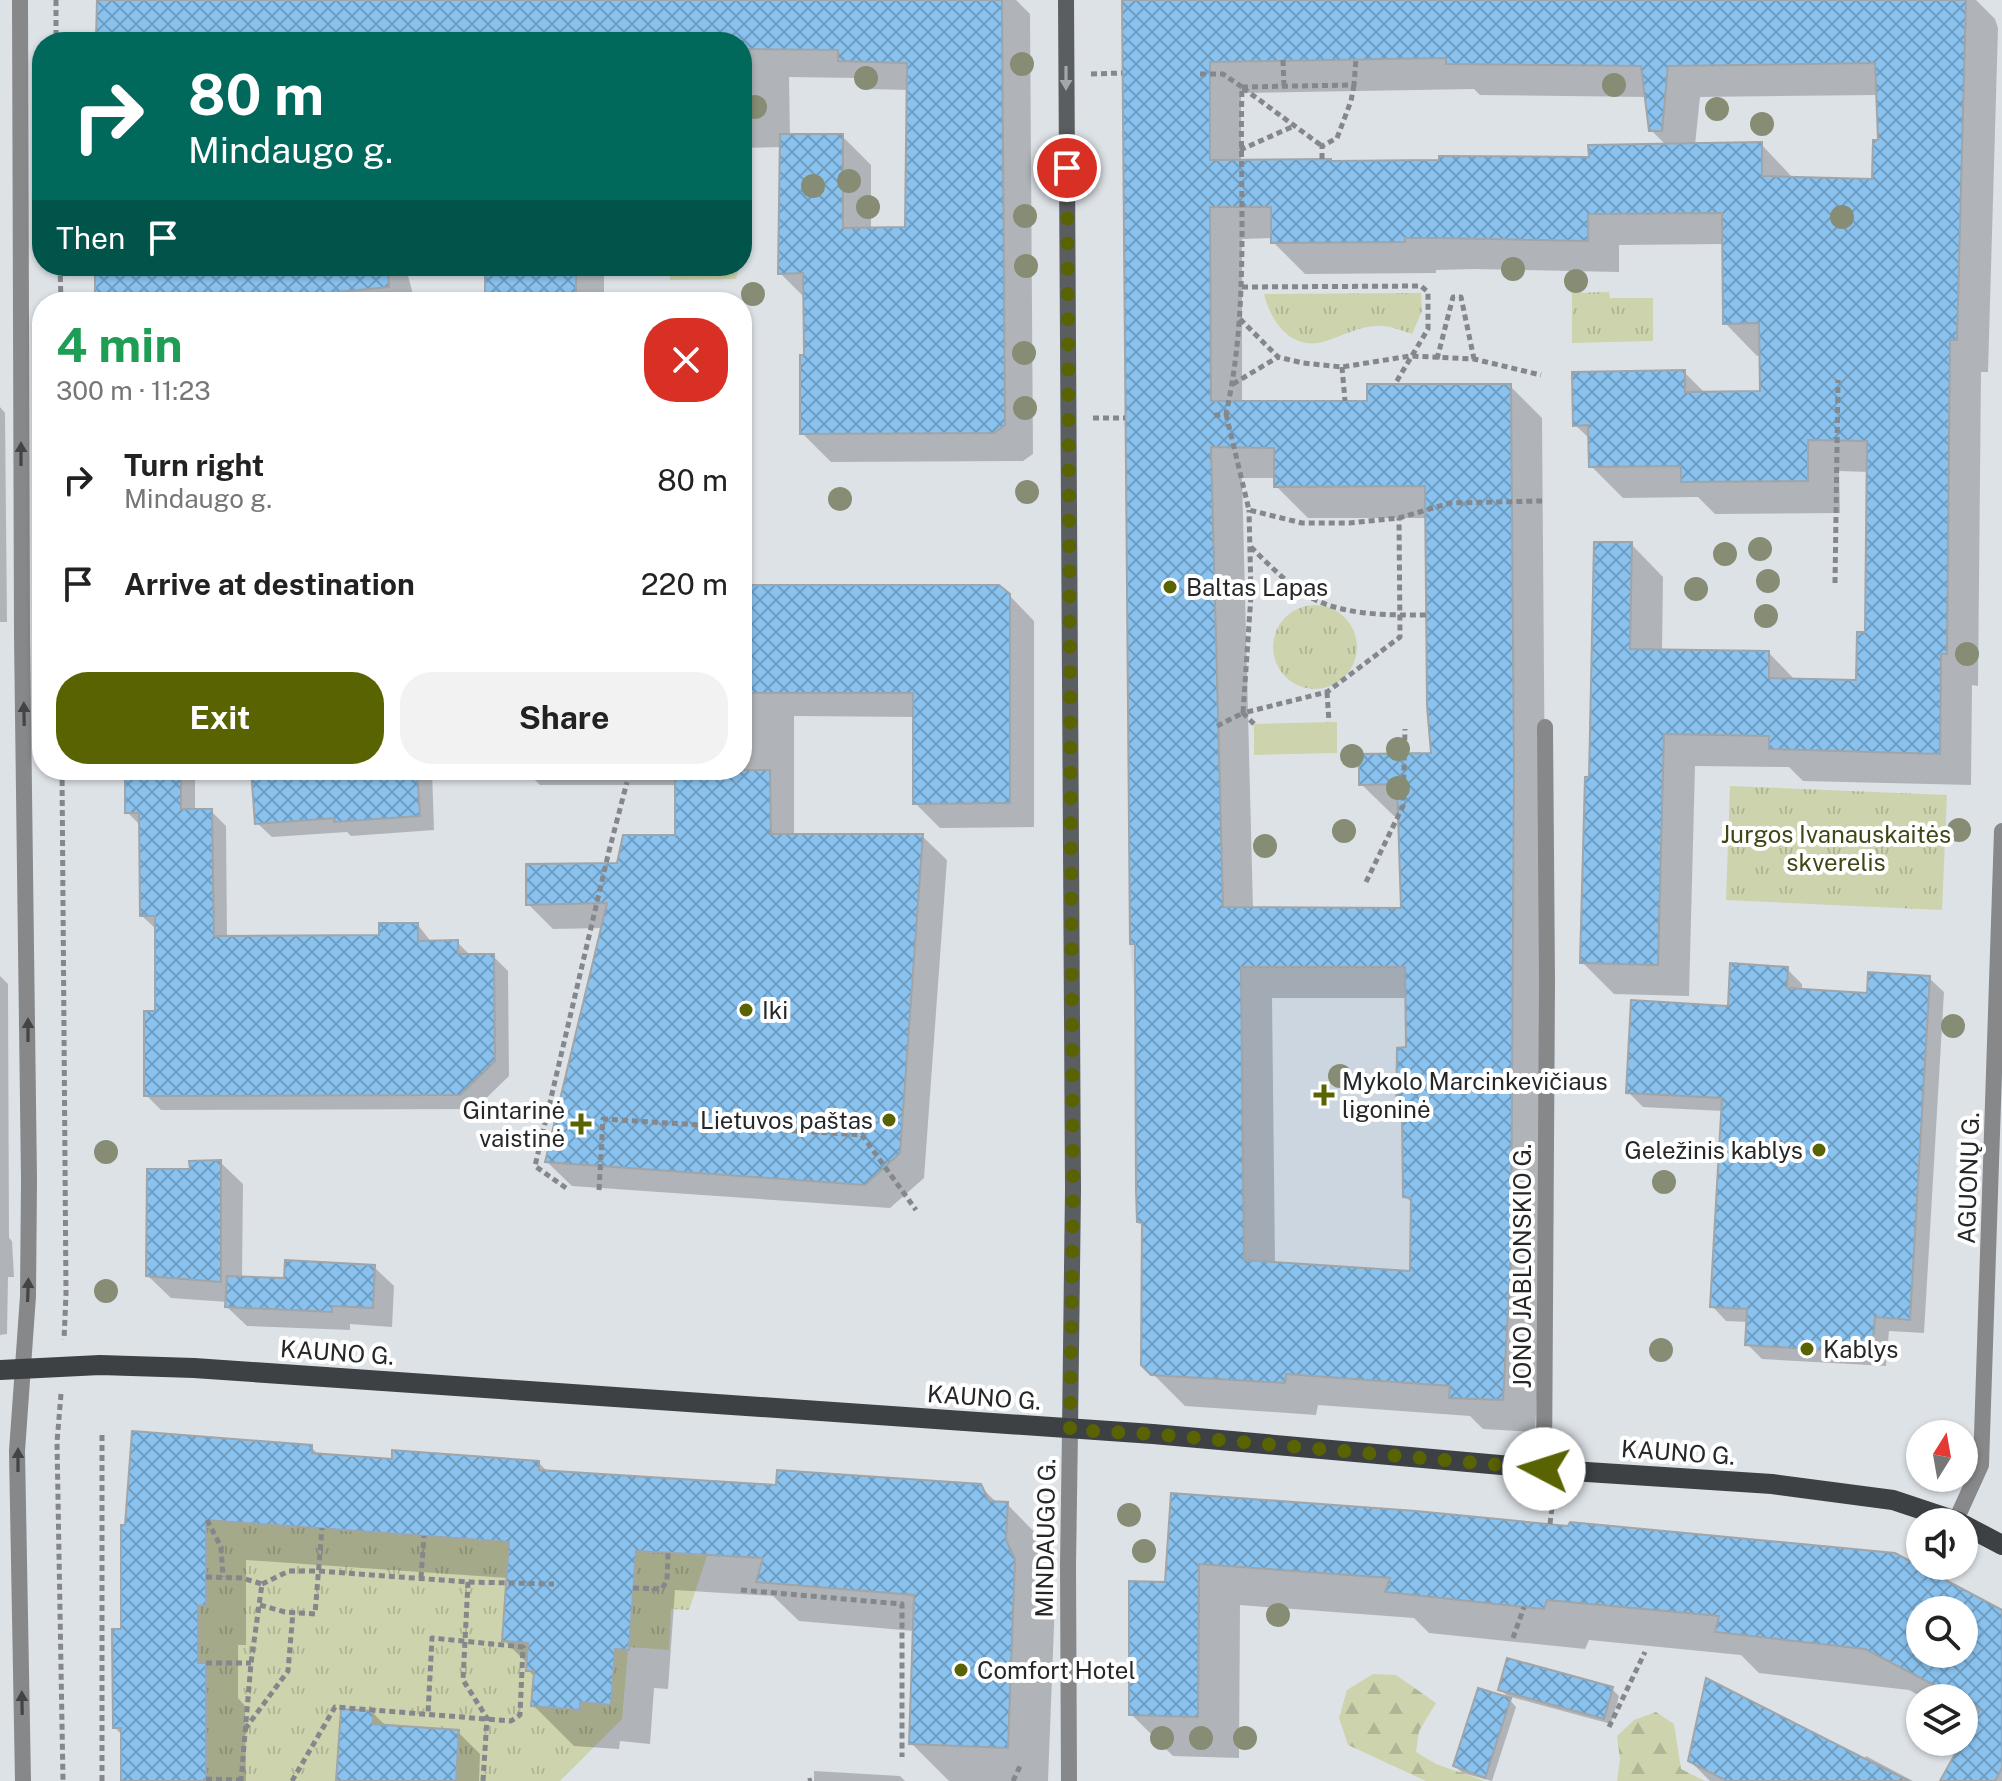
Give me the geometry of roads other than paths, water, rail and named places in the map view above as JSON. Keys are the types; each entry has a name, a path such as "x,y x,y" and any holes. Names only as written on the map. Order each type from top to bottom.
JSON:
{"main road":[{"name":"MINDAUGO G.","path":"1066,0 1073,1189 1070,1430"},
{"name":"KAUNO G.","path":"0,1370 62,1366 194,1368 1153,1434 1544,1469 1772,1484 1893,1500 1917,1508"},
{"name":"KAUNO G.","path":"1978,1532 2002,1545"}],"street":[{"path":"20,0 22,636 29,1164 28,1296 17,1451 23,1781"},
{"name":"JONO JABLONSKIO G.","path":"1544,1469 1545,727"},
{"name":"AGUONŲ G.","path":"1965,1508 1981,1465 2002,831"},
{"name":"MINDAUGO G.","path":"1069,1781 1070,1430"}],"place":[{"name":"Baltas Lapas","path":"1170,587"},
{"name":"Iki","path":"746,1010"},
{"name":"Mykolo Marcinkevičiaus ligoninė","path":"1324,1095"},
{"name":"Lietuvos paštas","path":"889,1120"},
{"name":"Gintarinė vaistinė","path":"581,1124"},
{"name":"Geležinis kablys","path":"1819,1150"},
{"name":"Kablys","path":"1807,1349"},
{"name":"Comfort Hotel","path":"961,1670"}],"park label":[{"name":"Jurgos Ivanauskaitės skverelis","path":"1836,848"}]}
